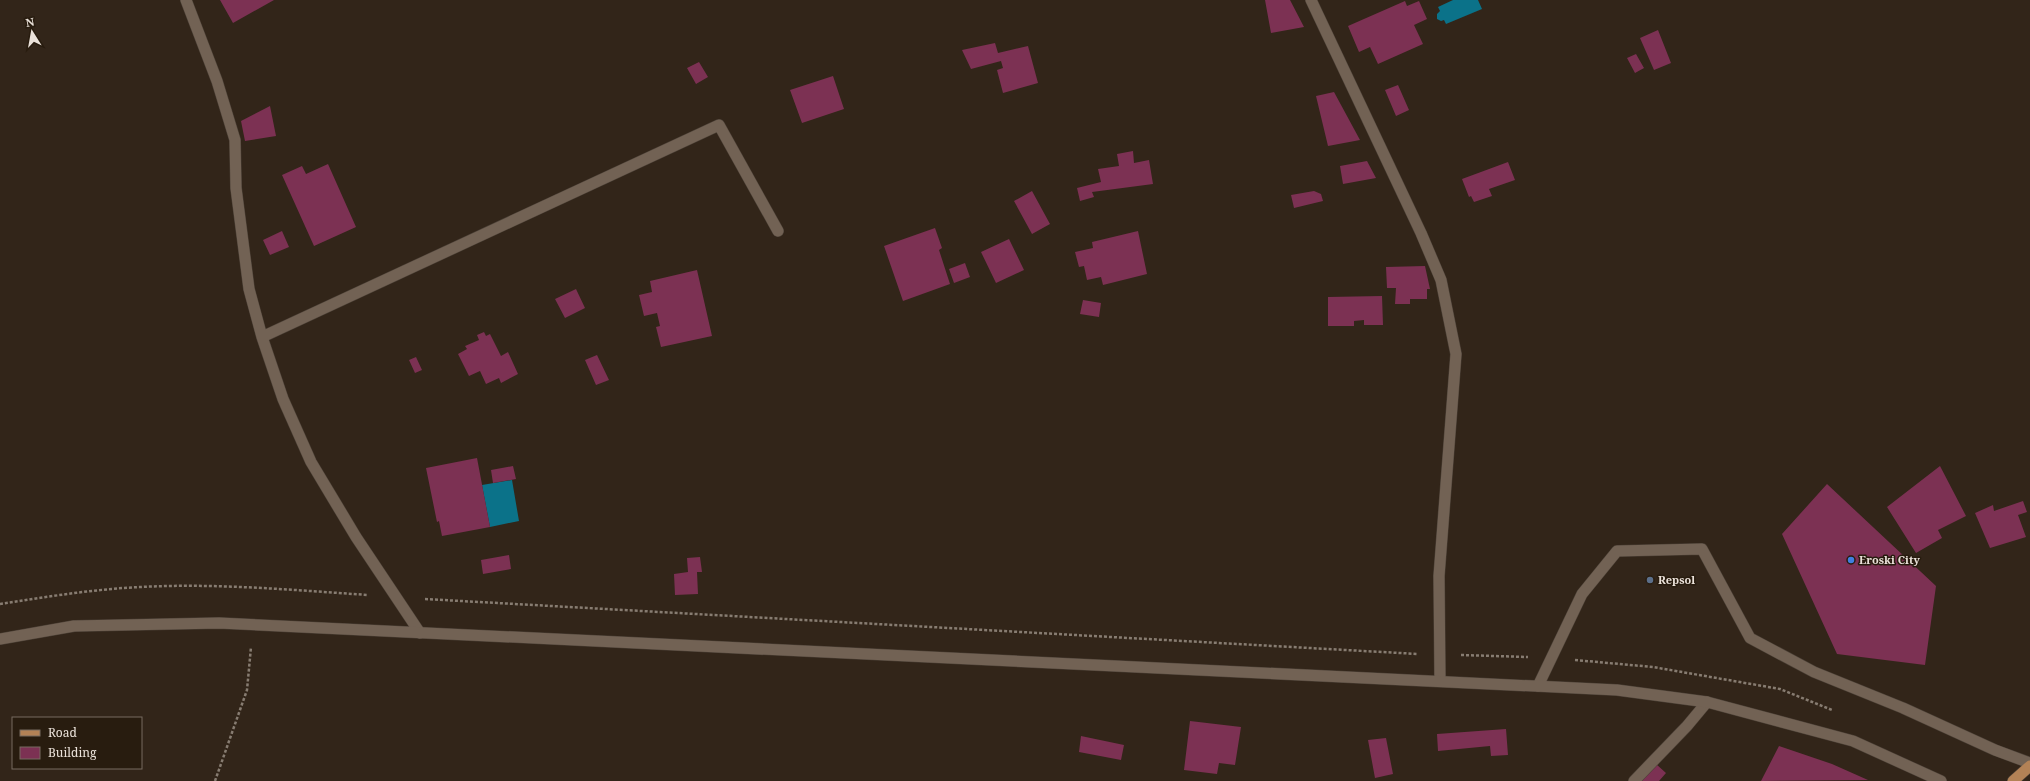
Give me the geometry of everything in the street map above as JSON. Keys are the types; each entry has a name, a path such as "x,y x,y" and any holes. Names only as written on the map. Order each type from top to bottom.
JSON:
{"main road":[{"path":"2013,781 2030,766"}],"street":[{"path":"186,0 217,82 235,140 236,188 249,289 262,337 283,399 311,462 356,537 420,633"},
{"path":"1311,0 1442,280 1456,354 1439,576 1440,681"},
{"path":"262,337 719,125 778,231"},
{"path":"1538,686 1582,594 1617,551 1702,549 1750,638 1814,672 1903,708 1995,750 2030,763"},
{"path":"0,638 74,626 219,623 1617,690 1707,702 1853,741 1941,781"},
{"path":"1634,781 1687,726 1707,702"}],"path":[{"path":"215,781 247,690 253,625"}],"water":[{"path":"1453,0 1478,0 1482,9 1446,24 1444,20 1441,21 1437,19 1437,14 1440,11 1438,7"},
{"path":"512,480 519,521 490,527 482,485"}],"building":[{"path":"220,0 274,0 233,23"},
{"path":"1265,0 1290,0 1304,27 1271,33"},
{"path":"1405,1 1407,6 1419,1 1427,19 1414,25 1423,44 1378,64 1370,47 1359,52 1348,26"},
{"path":"1658,30 1671,63 1654,70 1640,38"},
{"path":"995,43 998,53 1028,46 1038,83 1003,93 997,70 1003,68 1001,61 971,69 962,50"},
{"path":"1636,54 1644,68 1635,73 1627,58"},
{"path":"699,62 708,77 696,84 687,68"},
{"path":"833,76 844,109 802,123 790,90"},
{"path":"1398,85 1409,110 1396,116 1385,90"},
{"path":"1334,92 1360,140 1328,146 1316,96"},
{"path":"270,106 276,136 245,141 241,121"},
{"path":"1133,151 1134,163 1149,160 1153,184 1092,192 1094,197 1080,201 1077,188 1101,182 1098,169 1119,166 1117,154"},
{"path":"1367,161 1376,178 1343,184 1340,166"},
{"path":"1508,162 1515,180 1489,189 1492,196 1474,202 1471,196 1469,197 1462,179"},
{"path":"328,164 356,227 314,246 282,175 302,166 306,174"},
{"path":"1032,191 1050,224 1032,234 1014,201"},
{"path":"1314,191 1321,194 1323,201 1294,208 1291,195"},
{"path":"935,228 942,248 939,250 950,284 903,301 884,246"},
{"path":"282,231 289,247 270,255 263,240"},
{"path":"1138,231 1147,274 1103,285 1101,277 1087,280 1084,266 1079,267 1075,252 1093,248 1092,242"},
{"path":"1009,239 1024,270 996,283 981,252"},
{"path":"965,263 970,277 954,283 949,269"},
{"path":"1425,266 1430,289 1427,289 1427,299 1410,299 1410,304 1395,304 1396,288 1387,288 1386,267"},
{"path":"697,270 712,336 661,347 656,327 660,326 657,313 644,316 639,295 652,292 650,281"},
{"path":"576,289 585,308 565,318 555,299"},
{"path":"1382,296 1383,325 1364,325 1364,320 1354,321 1354,326 1328,326 1328,297"},
{"path":"1083,300 1101,303 1099,317 1080,314"},
{"path":"484,332 486,336 490,334 501,356 508,352 518,374 501,383 499,378 486,384 480,371 469,376 458,354 467,349 465,346 479,340 477,335"},
{"path":"597,355 609,380 596,385 585,360"},
{"path":"416,357 422,370 415,373 409,360"},
{"path":"477,458 490,527 442,536 439,521 437,522 426,468"},
{"path":"513,466 516,479 493,483 491,470"},
{"path":"1940,466 1966,516 1938,530 1942,538 1916,553 1887,507"},
{"name":"Eroski City","path":"1827,484 1936,586 1925,665 1837,654 1782,534"},
{"path":"2023,501 2027,512 2018,515 2026,537 1990,548 1975,513 1993,505 1994,511"},
{"path":"509,555 511,569 483,574 481,560"},
{"path":"700,557 702,572 697,572 698,594 675,595 674,574 688,572 687,558"},
{"path":"1190,721 1241,727 1235,765 1219,763 1217,774 1184,770"},
{"path":"1506,729 1508,755 1491,756 1490,746 1438,751 1437,734"},
{"path":"1081,736 1124,745 1121,760 1079,752"},
{"path":"1386,738 1393,774 1375,778 1368,740"},
{"path":"1779,746 1832,764 1868,780 1761,781"},
{"path":"1656,764 1666,773 1659,781 1640,781"}],"place":[{"name":"Eroski City","path":"1851,560"},
{"name":"Repsol","path":"1650,580"}]}
